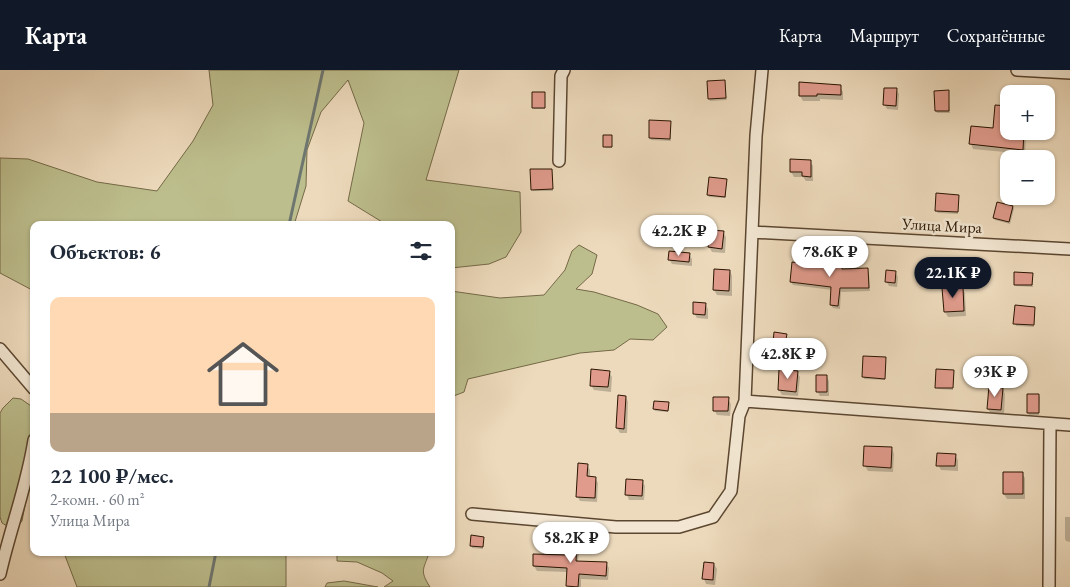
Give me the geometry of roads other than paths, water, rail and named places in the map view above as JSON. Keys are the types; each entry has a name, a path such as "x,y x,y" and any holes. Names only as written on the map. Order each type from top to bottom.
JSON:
{"street":[{"path":"559,161 561,76 564,70"},
{"path":"472,514 616,527 679,527 713,517 731,491 739,416 745,402 756,136 762,70"},
{"path":"1016,70 1070,73"},
{"name":"Улица Мира","path":"752,232 1070,249"},
{"path":"0,349 30,384"},
{"path":"745,402 1070,425"},
{"path":"1049,587 1050,424"},
{"path":"0,574 8,536 30,467"}],"waterway":[{"path":"290,221 323,70"},
{"path":"209,587 215,556"}]}
